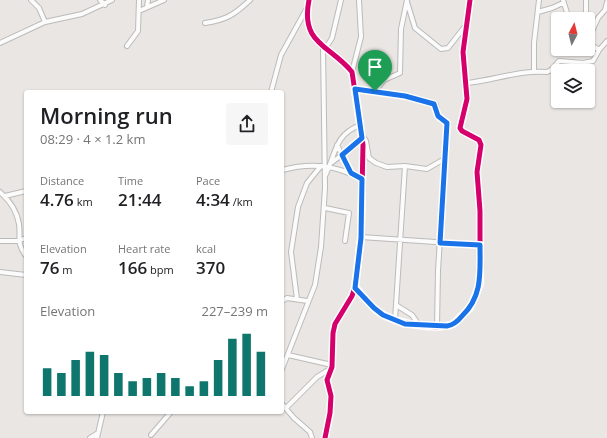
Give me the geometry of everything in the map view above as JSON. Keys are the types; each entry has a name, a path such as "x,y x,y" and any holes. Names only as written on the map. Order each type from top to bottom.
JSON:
{"street":[{"path":"31,0 39,8 45,22"},
{"path":"100,0 105,5"},
{"path":"0,43 45,22 82,14 105,5 112,0"},
{"path":"127,46 138,31 138,11 140,0"},
{"path":"148,0 148,7"},
{"path":"138,11 164,0"},
{"path":"204,23 229,17 250,0"},
{"path":"308,0 307,7 311,34 324,48 352,72"},
{"path":"284,364 307,301 315,285 318,271 325,208 324,177 322,166 324,48 332,38 341,0"},
{"path":"325,438 330,413 331,396 327,380 331,367 332,343 335,324 352,296 355,288 361,238 362,138 352,72 361,37 360,0"},
{"path":"375,91 384,80 400,73 401,29 407,0 415,28 441,49 448,48 467,24"},
{"path":"355,288 378,311 405,324 437,326 453,324 470,308 473,302 480,284 480,211 477,172 481,145 479,140 462,131 460,128 466,106 467,83 463,52 470,0"},
{"path":"534,71 534,43 539,0"},
{"path":"586,0 586,12"},
{"path":"538,12 552,8 563,1 567,12"},
{"path":"595,25 605,10 607,2"},
{"path":"272,90 281,55 307,7"},
{"path":"467,83 534,71 551,70 556,63 561,61 588,63 593,61 599,50 605,46 607,41"},
{"path":"595,45 599,50"},
{"path":"355,89 405,96 436,105 437,114 447,123 437,326"},
{"path":"324,177 337,145 345,132 360,126"},
{"path":"361,132 366,141 371,160 386,167 405,166 427,169 446,158"},
{"path":"284,170 330,164 362,138"},
{"path":"337,145 351,173"},
{"path":"330,164 362,179"},
{"path":"298,299 292,252 298,207 307,183 322,166"},
{"path":"395,320 405,166"},
{"path":"5,196 24,191"},
{"path":"0,192 12,205 18,220 18,241 24,252"},
{"path":"325,208 349,213 345,241"},
{"path":"361,238 480,245"},
{"path":"0,241 18,241 24,239"},
{"path":"0,272 24,276"},
{"path":"284,300 287,298 307,301"},
{"path":"396,305 412,315 419,325"},
{"path":"288,354 331,367"},
{"path":"312,438 310,432 294,418 286,408 317,377 331,367"},
{"path":"90,438 97,436 102,414"},
{"path":"151,435 169,414"}],"cycle path":[{"path":"309,0 307,15 309,26 313,35 352,72 363,145 361,237 355,287 352,296 335,324 333,333 332,367 327,380 331,396 330,413 325,438"},
{"path":"355,287 373,307 394,320 415,325 436,327 453,324 470,308 480,284 480,211 477,172 481,145 479,140 462,131 460,128 467,99 463,52 470,0"}],"route":[{"path":"355,89 375,91 405,96 434,104 437,106 436,111 438,116 447,123 448,127 440,243 480,245 480,284 478,291 470,308 450,326 405,324 383,315 374,308 355,288 362,224 362,179 351,173 342,155 362,138 356,105 355,89"}]}
